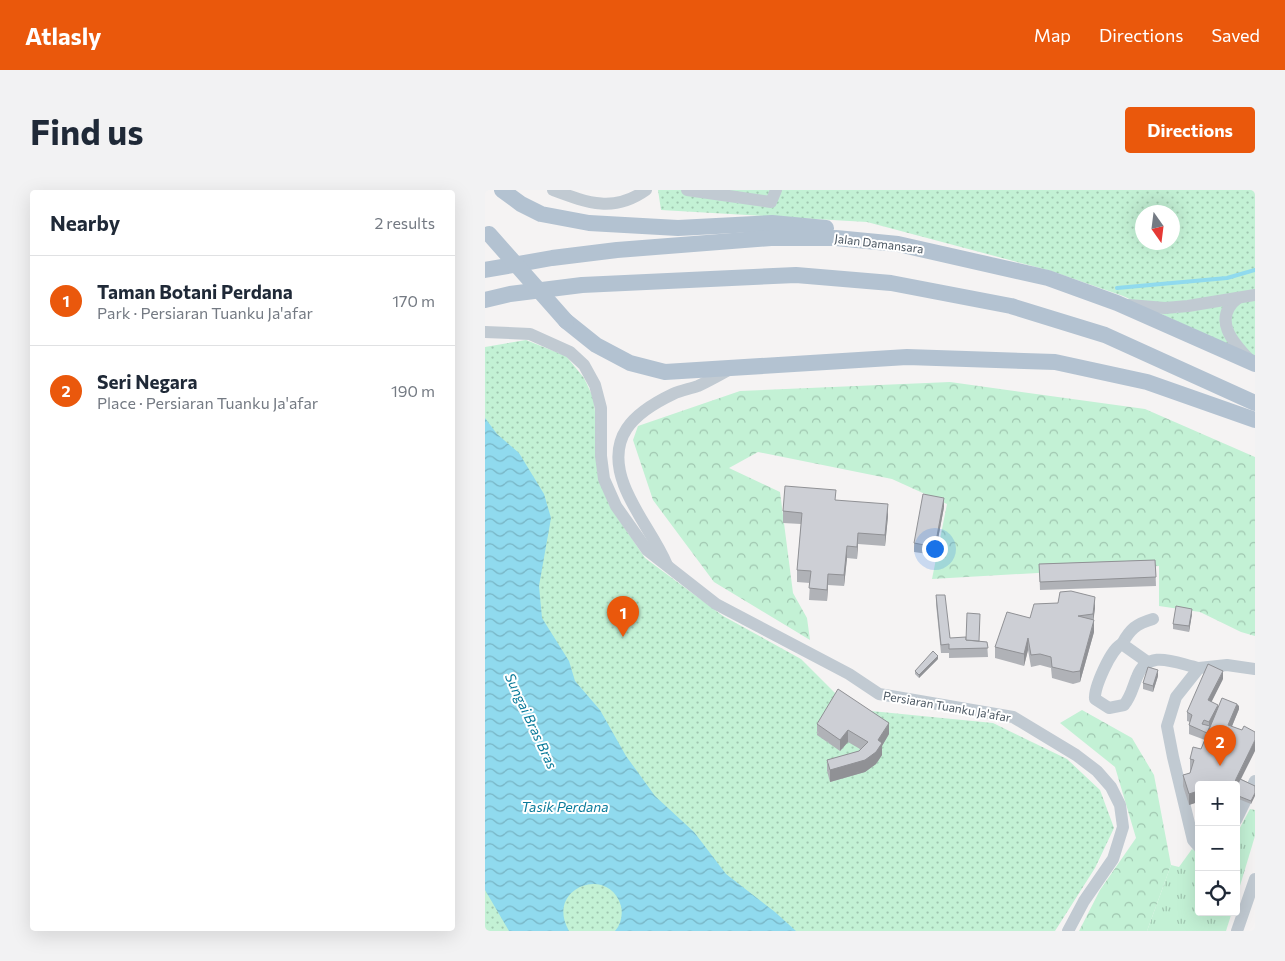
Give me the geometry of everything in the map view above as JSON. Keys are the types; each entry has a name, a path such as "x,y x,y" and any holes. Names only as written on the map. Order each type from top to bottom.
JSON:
{"main road":[{"path":"503,191 521,204 541,214 589,223 678,228 772,223 856,231 898,244"},
{"path":"486,232 567,321 596,345 630,363 665,372 907,357 1055,362 1147,382 1255,420"},
{"name":"Jalan Damansara","path":"485,270 552,258 617,250 771,238 836,238 898,244 1048,278 1117,303 1254,363"},
{"path":"485,300 510,294 582,285 796,275 891,283 1011,306 1105,335 1255,403"},
{"path":"1194,398 1255,432"}],"street":[{"path":"553,190 606,205 631,201 646,190"},
{"path":"687,190 771,202 776,190"},
{"path":"1117,303 1165,308 1255,296"},
{"path":"1239,298 1229,308 1225,317 1226,324 1234,344 1254,363"},
{"name":"Persiaran Tuanku Ja'afar","path":"485,332 530,334 570,352 584,365 595,385 601,408 601,456 605,479 616,506 631,530 647,550 716,604 849,674 879,694 1013,717 1076,755 1097,771 1111,787 1119,805 1123,827 1113,859 1084,901 1068,931"},
{"path":"667,566 658,543 643,523 624,484 618,456 623,431 641,413 662,400 731,369"},
{"path":"1146,661 1124,705 1109,708 1103,706 1095,696 1108,660 1117,646 1122,644 1130,630 1138,623 1153,619"},
{"path":"1122,644 1146,661 1154,659 1199,668 1227,665 1255,669"},
{"path":"1195,842 1167,726 1176,698 1199,668"},
{"path":"1240,812 1255,782"},
{"path":"1237,931 1255,879"}],"green space":[{"path":"658,190 1255,190 1255,358 1123,296 1051,271 867,222 661,210"},
{"path":"526,340 566,356 584,378 594,399 600,477 613,511 645,558 723,616 801,659 851,709 993,723 1067,759 1100,790 1114,828 1095,868 1055,931 485,931 485,347"},
{"path":"950,382 1145,409 1255,457 1255,636 1241,632 1200,612 1159,606 1159,566 932,579 947,504 892,479 758,452 729,468 780,492 793,593 807,618 810,640 714,582 653,500 633,440 638,426 740,391"},
{"path":"1082,710 1132,738 1154,775 1171,865 1147,931 1079,931 1100,890 1136,838 1115,767 1060,723"},
{"path":"1250,809 1255,810 1255,836 1240,886 1240,871 1240,828"},
{"path":"1192,849 1195,851 1195,916 1231,916 1226,931 1147,931 1171,865 1179,867"}],"water":[{"name":"Tasik Perdana","path":"485,418 497,434 519,453 544,494 551,518 539,586 542,618 569,661 575,681 600,710 626,756 655,796 694,832 726,874 796,931 615,931 621,919 621,906 614,893 604,886 593,884 581,887 571,893 565,903 564,916 569,931 509,931 485,890"}],"building":[{"path":"785,486 836,490 835,500 888,504 885,535 858,533 857,547 847,546 844,575 828,574 827,590 809,588 811,571 797,570 802,513 783,511"},
{"path":"923,494 944,498 935,547 914,543"},
{"path":"1155,560 1156,577 1040,582 1039,564"},
{"path":"1071,591 1095,597 1093,614 1078,616 1094,620 1080,671 1073,672 1052,667 1051,657 1040,654 1031,655 1028,638 1024,654 995,647 1007,612 1030,618 1034,604 1058,603 1060,592"},
{"path":"936,595 945,595 950,638 966,637 966,640 987,642 988,648 949,649 949,644 941,645"},
{"path":"1176,606 1192,609 1189,626 1173,624"},
{"path":"967,613 980,614 979,641 966,640"},
{"path":"933,651 938,656 919,675 915,671"},
{"path":"1208,664 1223,671 1208,700 1218,705 1209,722 1204,720 1202,724 1210,726 1207,733 1189,725 1192,715 1187,712"},
{"path":"1148,667 1158,670 1153,686 1143,683"},
{"path":"838,689 889,723 878,740 882,743 876,752 865,760 830,770 827,760 859,751 868,742 848,730 840,740 817,724"},
{"path":"1222,698 1237,704 1228,725 1242,730 1244,726 1255,732 1255,740 1235,781 1195,781 1195,792 1189,794 1183,775 1190,773 1194,760 1190,759 1193,747 1201,749"},
{"path":"1240,779 1255,786 1255,793 1251,801 1240,797"}],"waterway":[{"path":"1117,288 1227,278 1255,270"}],"place":[{"name":"Taman Botani Perdana","path":"623,637"},
{"name":"Seri Negara","path":"1220,766"}],"water label":[{"name":"Sungai Bras Bras","path":"531,721"}]}
